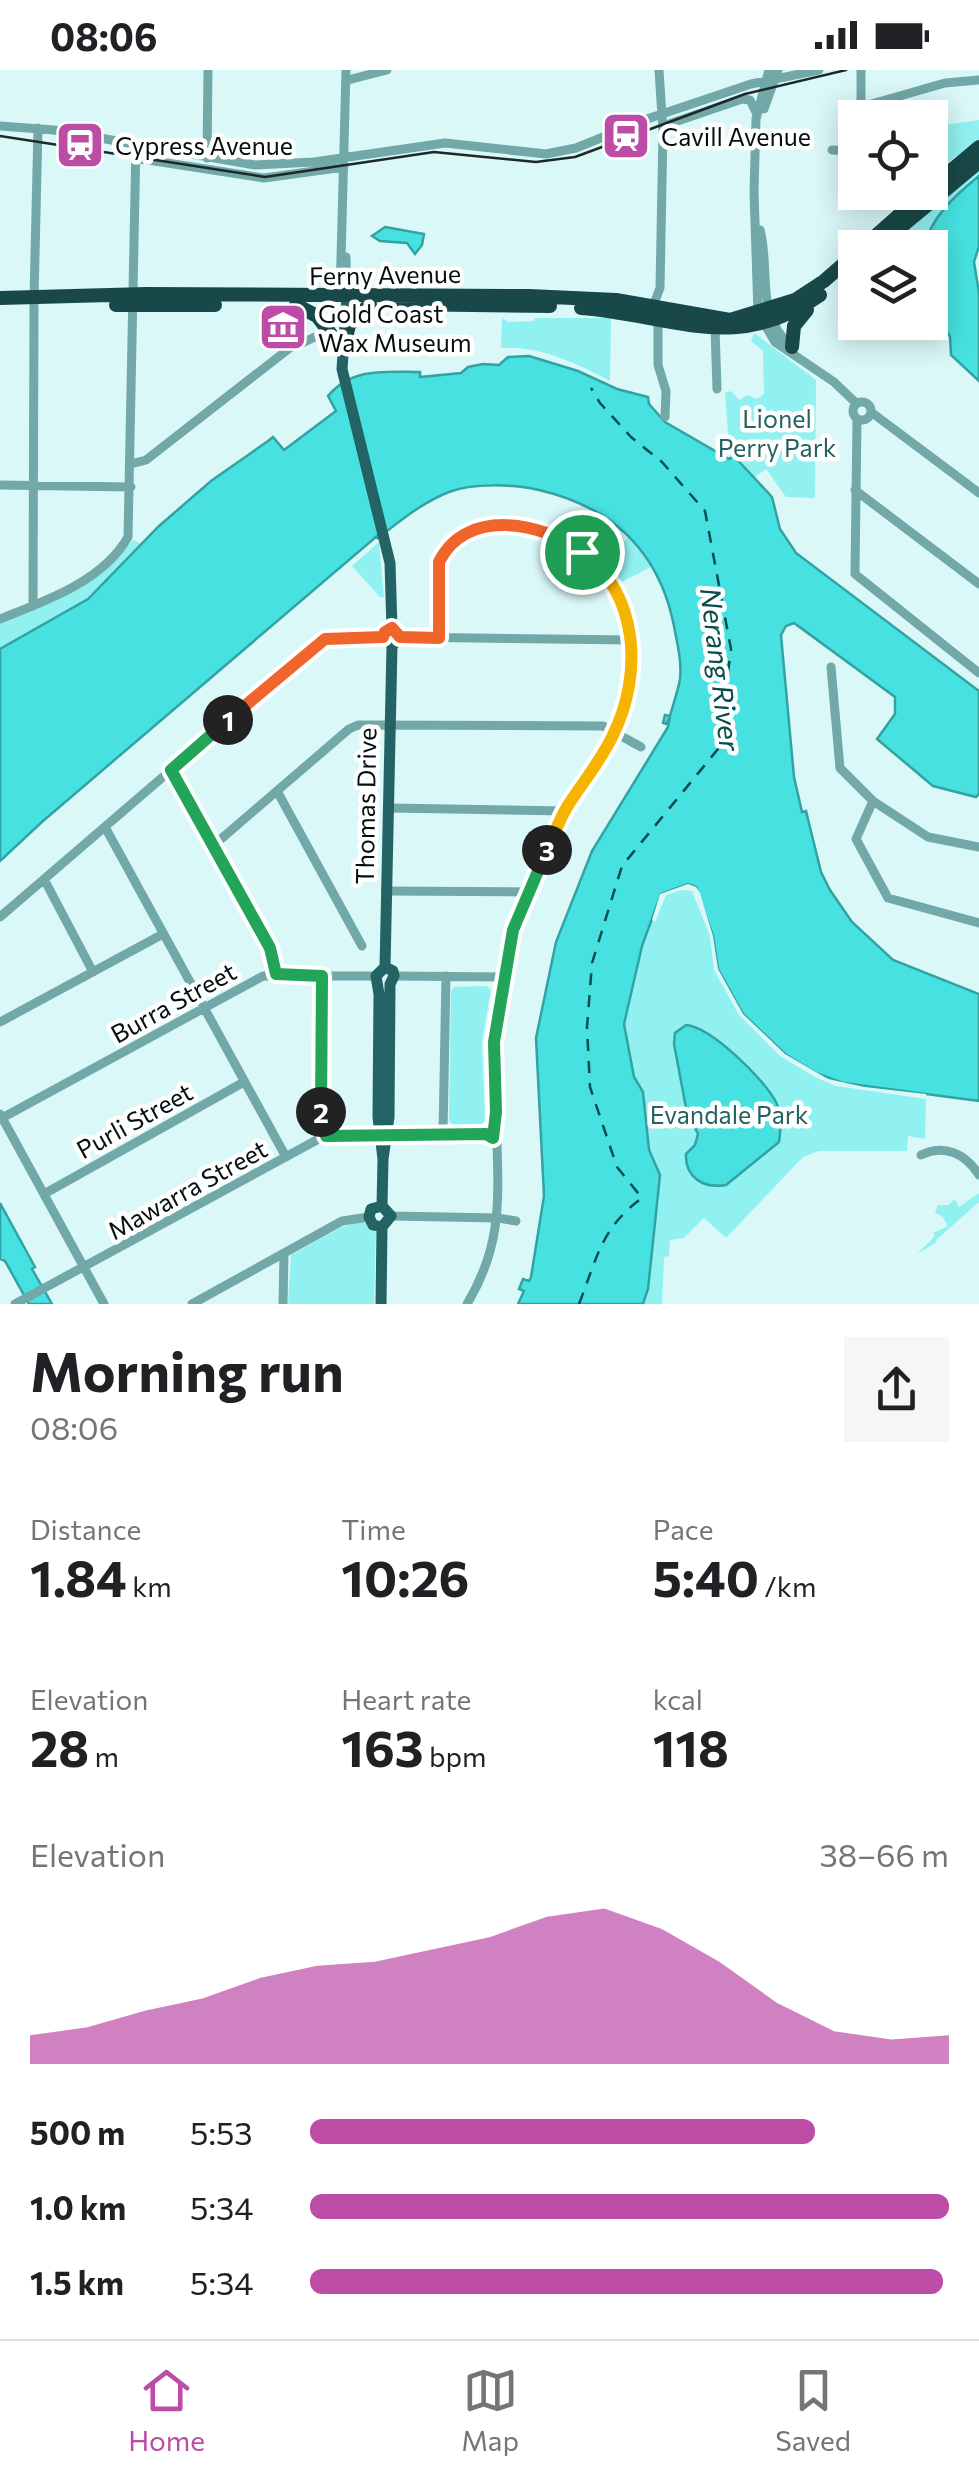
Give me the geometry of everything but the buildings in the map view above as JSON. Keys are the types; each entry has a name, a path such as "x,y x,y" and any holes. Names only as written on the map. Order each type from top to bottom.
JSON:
{"highway":[{"path":"948,173 979,147"},
{"path":"898,230 979,162"},
{"path":"882,230 905,210"},
{"path":"765,318 838,268"},
{"path":"765,318 792,314 838,280"},
{"name":"Ferny Avenue","path":"133,300 296,304 420,295 608,300 730,320 765,318"},
{"path":"420,295 422,300 478,305"},
{"name":"Ferny Avenue","path":"0,298 34,302"},
{"path":"792,347 794,326 817,298"},
{"name":"Ferny Avenue","path":"0,306 133,300 578,308 744,329 765,318"},
{"path":"296,304 317,316 343,350"},
{"path":"343,350 349,325 370,304"}],"main road":[{"name":"Thomas Drive","path":"343,301 344,380 392,577 384,977 385,1216 380,1304"},
{"path":"368,1216 374,1207 385,1216"}],"street":[{"path":"207,158 208,70"},
{"path":"343,301 347,75 387,70"},
{"path":"648,306 660,288 660,70"},
{"path":"136,158 268,178 445,144 533,154 562,152 772,77 819,70"},
{"path":"861,100 862,70"},
{"path":"772,77 757,115 754,192 765,318 775,342 834,382 856,404"},
{"path":"757,130 772,77"},
{"path":"895,100 944,83 979,80"},
{"path":"663,126 742,98 750,100 757,115"},
{"path":"0,126 38,128 269,165 344,162"},
{"path":"33,606 38,128"},
{"path":"0,619 84,580 119,550 130,531 136,143"},
{"path":"832,150 838,151"},
{"path":"658,318 658,365 666,391 665,417"},
{"path":"765,318 807,362"},
{"path":"715,328 717,389"},
{"path":"132,464 146,460 298,343 333,334"},
{"path":"856,404 866,403 871,412 979,493"},
{"path":"856,404 852,410 857,419 855,574 979,673"},
{"path":"857,419 865,420 871,412"},
{"path":"0,485 131,487"},
{"path":"855,490 979,584"},
{"path":"439,638 440,558 469,532 507,524 564,538 598,564 620,598 632,640 632,674 616,731 565,810 513,930 494,1042 496,1112 489,1136 497,1144 498,1218 482,1279 467,1304"},
{"path":"0,917 323,640 632,640"},
{"path":"831,667 840,768 874,801 928,836 979,847"},
{"path":"214,845 354,726 603,726 642,747"},
{"path":"171,770 274,956 276,974"},
{"path":"277,791 362,946"},
{"path":"874,801 856,839 888,898 979,922"},
{"path":"389,808 565,810"},
{"path":"105,827 286,1157"},
{"path":"44,880 92,972"},
{"path":"386,891 528,892"},
{"path":"0,1022 163,934"},
{"path":"322,976 320,1121 326,1136"},
{"path":"443,1134 446,976"},
{"name":"Burra Street","path":"1,1116 261,977 505,977"},
{"name":"Purli Street","path":"44,1194 244,1082"},
{"path":"1,1116 104,1304"},
{"name":"Mawarra Street","path":"18,1303 326,1136 489,1136"},
{"path":"920,1154 934,1148 947,1150 969,1161 979,1175"},
{"path":"192,1304 342,1221 368,1216"},
{"path":"385,1216 498,1218 516,1222"},
{"path":"283,1304 284,1254"}],"green space":[{"path":"979,120 979,141 948,162 948,125"},
{"path":"979,167 979,176 948,206 948,195"},
{"path":"931,210 944,210 930,230 909,230"},
{"path":"502,318 508,322 611,318 610,381 544,353 501,348"},
{"name":"Lionel Perry Park","path":"754,333 816,380 815,498 786,497 766,469 755,477 735,454 730,458 725,393 731,391 739,400 747,395 757,399 764,394 763,351 751,341"},
{"path":"630,534 651,567 620,583 609,562"},
{"path":"133,540 141,544 88,599 0,649 0,623 56,600 89,581"},
{"path":"379,542 384,597 352,566"},
{"name":"Evandale Park","path":"693,885 828,1078 926,1094 925,1139 908,1136 907,1151 819,1151 803,1157 726,1238 704,1218 684,1238 670,1240 669,1256 664,1257 662,1304 643,1304 660,1175 649,1150 643,1092 634,1077 624,1024 642,946 659,898"},
{"path":"487,986 491,990 482,1042 485,1121 453,1125 449,1121 451,991 454,987"},
{"path":"979,1193 979,1202 937,1242 917,1254 935,1236 933,1233 948,1226 935,1213 938,1205 948,1205 955,1199 959,1207"},
{"path":"363,1221 376,1233 374,1304 288,1304 291,1255 342,1227"}],"water":[{"path":"979,176 979,246 974,262 979,293 979,381 951,355 948,230 930,230 953,199"},
{"path":"385,227 424,234 422,245 415,254 407,243 380,241 372,236"},
{"name":"Nerang River","path":"529,356 648,397 649,404 665,422 729,459 734,456 772,497 780,529 796,553 979,691 976,797 933,786 877,739 895,714 895,697 794,623 786,626 781,635 794,777 821,872 852,922 893,960 979,994 979,1101 843,1083 816,1073 785,1054 743,1014 718,969 713,936 696,887 688,884 661,894 642,946 624,1024 634,1077 643,1092 649,1150 660,1175 643,1304 518,1304 524,1291 519,1289 523,1279 529,1281 531,1277 544,1196 536,1038 556,942 592,851 668,727 670,717 663,723 665,715 670,716 680,679 674,626 657,576 644,554 610,521 565,498 518,487 469,487 430,501 377,536 0,861 0,649 88,599 159,526 211,481 273,437 284,450 336,411 328,396 348,380 382,372 420,372 420,377 461,373 468,367 499,365 508,357"},
{"path":"686,1025 709,1035 749,1068 770,1092 779,1111 779,1142 726,1185 697,1180 686,1162 686,1154 695,1145 698,1134 687,1113 674,1044 675,1033"},
{"path":"0,1203 52,1304 29,1304 5,1261 0,1259"}],"pier":[{"path":"688,884 700,893 718,969 743,1014 785,1054 828,1079 926,1094 926,1099 836,1086 780,1056 739,1015 714,970 710,936 692,891 666,895 655,922 652,920 660,894"}],"ferry route":[{"path":"579,1304 609,1233 642,1198 617,1167 590,1087 587,1027 592,963 622,866 718,749 731,649 705,511 662,462 631,437 591,388"}],"tram line":[{"path":"0,136 265,177 434,152 536,162 575,157 745,94 846,70"}],"place":[{"name":"Cavill Avenue","path":"626,136"},
{"name":"Cypress Avenue","path":"80,145"},
{"name":"Gold Coast Wax Museum","path":"283,327"}],"route":[{"path":"507,524 529,527 564,538 582,552 610,578 624,608 632,640 632,674 616,731 565,810 513,930 494,1042 493,1138 486,1134 326,1136 320,1121 322,976 276,974 270,948 171,770 325,639 383,637 392,628 400,637 439,638 439,562 444,552 469,532 507,524"}]}
